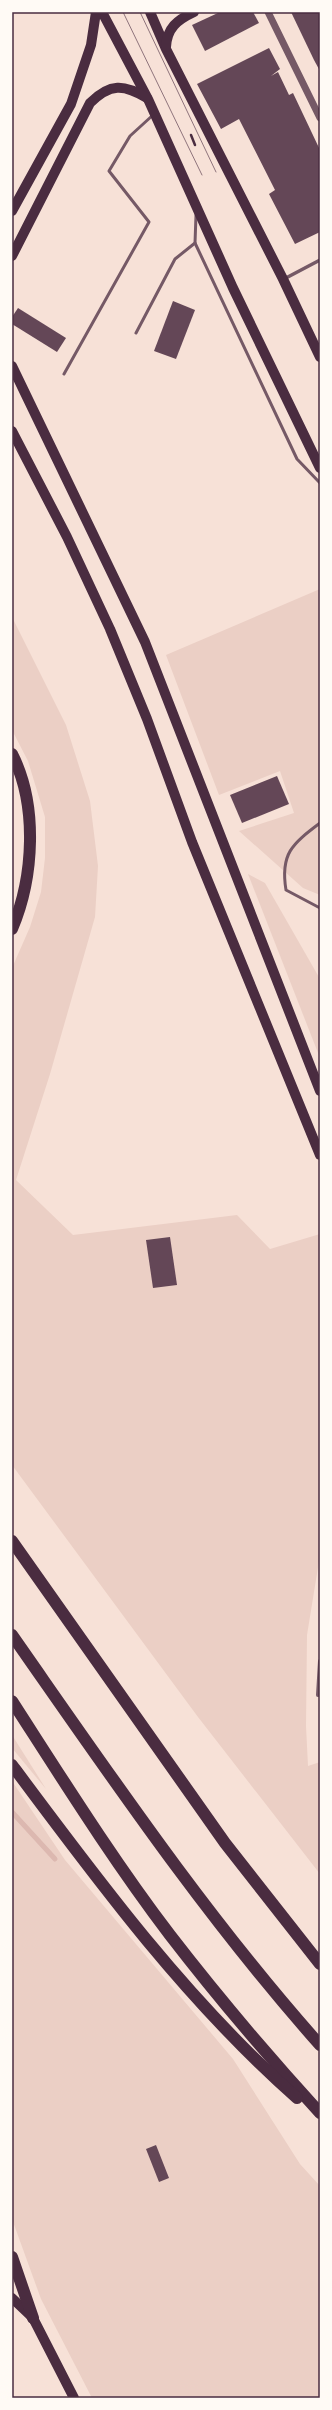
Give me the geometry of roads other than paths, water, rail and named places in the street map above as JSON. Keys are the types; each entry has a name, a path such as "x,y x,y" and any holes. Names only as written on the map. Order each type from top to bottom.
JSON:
{"highway":[{"path":"12,754 22,784 30,826 26,888 12,929"},
{"path":"12,1541 190,1794 290,1929 320,1964"},
{"path":"12,1635 121,1792 226,1933 320,2045"},
{"path":"12,1701 80,1807 170,1935 280,2070 320,2113"},
{"path":"12,1765 79,1855 172,1970 258,2063 320,2118"},
{"path":"290,1929 320,1951"},
{"path":"12,2257 33,2318"}],"main road":[{"path":"12,211 71,104 90,51 96,12"},
{"path":"102,12 148,99 233,288 320,468"},
{"path":"150,12 166,49 283,279 320,357"},
{"path":"166,49 166,38 174,23 194,12"},
{"path":"12,256 90,103 100,93 120,87 133,90 148,99"},
{"path":"12,366 146,642 320,1091"},
{"path":"12,432 67,537 110,629 147,719 195,849 320,1155"},
{"path":"12,2298 33,2318 74,2398"}],"street":[{"path":"268,12 320,118"},
{"path":"283,279 320,260"},
{"path":"318,1695 320,1661"}],"lane":[{"path":"64,374 149,222 109,171 130,136 155,114"},
{"path":"197,208 195,244 297,459 320,483"},
{"path":"136,333 175,259 195,244"},
{"path":"320,823 294,847 285,859 284,875 286,890 320,908"}],"waterway":[{"path":"12,1812 55,1859"}],"tram line":[{"path":"123,12 202,175"},
{"path":"140,12 216,172"}]}
